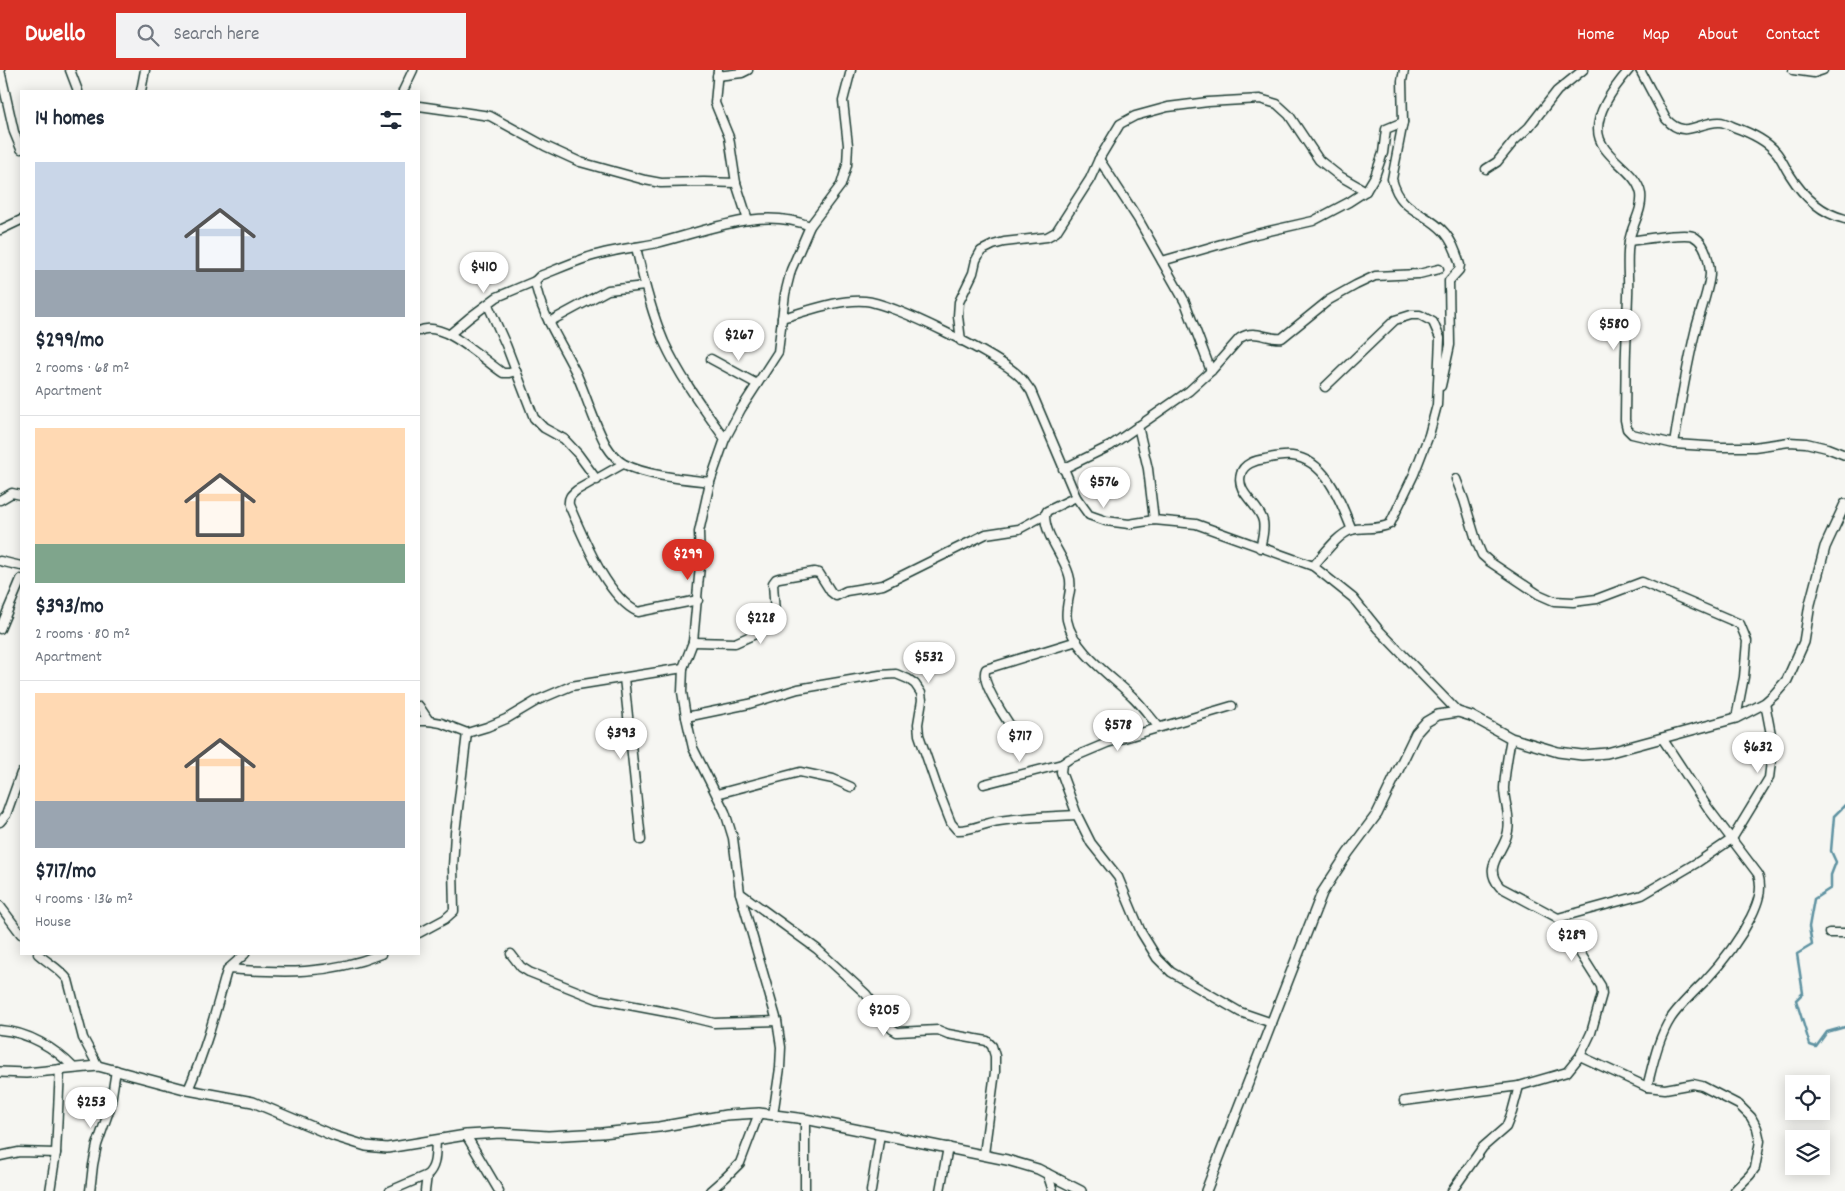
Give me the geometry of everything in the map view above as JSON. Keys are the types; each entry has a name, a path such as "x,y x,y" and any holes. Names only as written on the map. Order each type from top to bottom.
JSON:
{"street":[{"path":"0,70 14,132 20,147"},
{"path":"70,70 78,90"},
{"path":"141,90 145,70"},
{"path":"404,90 414,70"},
{"path":"748,70 742,73 718,73 715,103 729,137 736,183 748,220"},
{"path":"772,1115 780,1068 781,1047 777,1021 740,893 733,838 726,812 693,748 682,692 683,668 693,642 700,565 699,532 710,482 725,439 741,409 778,352 785,294 791,270 810,226 842,185 848,145 842,101 851,70"},
{"path":"1313,566 1339,538 1352,530 1383,528 1390,524 1429,435 1450,345 1450,281 1459,270 1460,264 1444,232 1408,207 1398,196 1392,179 1403,122 1402,70"},
{"path":"1486,169 1497,162 1514,141 1529,127 1556,91 1583,70"},
{"path":"1630,70 1598,118 1598,132 1602,145 1636,182 1641,202 1629,241 1624,420 1627,429 1632,434 1674,444 1754,447 1773,443 1806,443 1845,454"},
{"path":"1640,70 1666,119 1677,129 1686,130 1720,122 1746,132 1776,152 1796,184 1822,211 1845,219"},
{"path":"1794,70 1814,73 1823,70"},
{"path":"961,341 958,316 959,302 981,251 992,245 1047,236 1056,232 1090,179 1120,124 1135,116 1168,107 1208,102 1260,99 1277,104 1290,115 1319,160 1338,175 1366,191"},
{"path":"420,106 490,116 545,146 580,162 646,180 662,183 736,183"},
{"path":"1162,261 1256,234 1313,221 1350,202 1366,191 1380,164 1386,129 1403,122"},
{"path":"1099,160 1138,219 1185,302 1211,371"},
{"path":"450,334 497,297 535,281 540,276 587,257 748,220 776,218 796,220 810,226"},
{"path":"0,230 20,220"},
{"path":"1629,241 1684,235 1693,236 1702,245 1708,257 1710,275 1684,384 1674,444"},
{"path":"636,247 645,286 665,343 688,385 725,439"},
{"path":"1064,469 1110,446 1189,391 1246,334 1254,333 1278,339 1282,338 1329,300 1356,284 1375,276 1419,274 1439,269"},
{"path":"535,281 549,322 576,374 605,444 613,455 623,464 639,470 676,478 710,482"},
{"path":"549,322 608,290 645,286"},
{"path":"782,318 852,301 882,304 961,341 1002,363 1020,376 1031,391 1076,497 1089,515 1106,521 1129,524 1154,520 1196,524 1313,566 1353,598 1378,629 1458,712"},
{"path":"488,305 534,418 544,428 564,439 578,454 597,480"},
{"path":"1325,387 1395,320 1411,314 1420,315 1433,322 1440,338 1437,405"},
{"path":"420,330 424,328 433,329 450,334 503,373 516,371"},
{"path":"711,359 758,384"},
{"path":"1138,426 1148,469 1154,520"},
{"path":"1260,548 1264,523 1262,517 1243,490 1240,481 1244,468 1262,459 1292,456 1304,460 1317,468 1327,478 1339,496 1352,530"},
{"path":"623,464 571,495 568,499 569,505 607,581 619,598 630,608 638,612 698,600"},
{"path":"1456,479 1482,554 1490,562 1538,594 1554,601 1573,602 1597,599 1642,582 1716,612 1740,624 1747,641 1744,677 1736,718"},
{"path":"0,500 12,493 20,495"},
{"path":"693,642 735,643 771,627 775,622 773,583 776,579 814,572 819,574 831,592 836,596 846,591 883,585 986,534 1019,529 1076,497"},
{"path":"1206,1191 1322,893 1348,853 1377,814 1416,733 1426,722 1438,715 1458,712 1471,716 1511,738 1558,752 1582,755 1607,753 1736,718 1765,703 1787,680 1804,642 1810,604 1825,547 1845,504"},
{"path":"1045,515 1048,532 1065,563 1070,577 1067,620 1077,641 1134,698 1159,727"},
{"path":"0,562 20,566"},
{"path":"0,629 20,581"},
{"path":"1011,727 988,688 984,672 986,669 1077,641"},
{"path":"420,721 441,723 467,732 487,727 506,719 538,700 571,686 683,668"},
{"path":"686,717 749,704 798,689 896,674 908,679 919,688 922,700 918,724 920,736 951,824 957,830 1018,818 1077,815"},
{"path":"624,678 641,840"},
{"path":"1558,918 1642,895 1698,862 1732,838 1769,778 1773,745 1765,703"},
{"path":"984,784 1062,764 1069,759 1107,743 1232,706"},
{"path":"420,708 429,721"},
{"path":"420,932 445,919 454,911 453,867 455,833 467,732"},
{"path":"1404,1101 1519,1086 1567,1072 1580,1056 1591,1033 1602,994 1601,986 1558,918 1500,887 1493,876 1492,870 1509,829 1504,789 1511,738"},
{"path":"1647,1087 1656,1054 1668,1023 1681,1006 1726,958 1744,931 1756,908 1760,893 1758,874 1708,808 1662,738"},
{"path":"1062,764 1061,772 1077,815 1091,843 1118,877 1141,932 1164,967 1240,1012 1272,1023"},
{"path":"717,794 800,772 833,779 851,787"},
{"path":"0,822 6,815 20,776"},
{"path":"740,893 824,955 866,994 896,1032 938,1030 986,1042 992,1046 995,1056 995,1072 984,1154"},
{"path":"0,906 20,933"},
{"path":"1829,932 1845,933"},
{"path":"511,954 521,967 529,972 597,999 714,1023 777,1021"},
{"path":"39,955 49,964 63,972 68,980 84,1038 98,1066"},
{"path":"188,1090 202,1059 228,969 243,955"},
{"path":"228,969 279,973 330,969 378,955"},
{"path":"0,1030 36,1040 64,1058 74,1068"},
{"path":"1580,1056 1647,1087 1665,1090 1693,1084 1702,1086 1739,1105 1751,1117 1757,1128 1760,1141 1755,1168 1735,1190"},
{"path":"0,1072 26,1072 98,1066 188,1090 253,1102 334,1136 366,1146 387,1148 466,1135 501,1133 548,1136 602,1133 659,1127 726,1115 759,1113 805,1119 984,1154 1047,1173 1081,1191"},
{"path":"50,1191 56,1153 60,1069"},
{"path":"90,1191 93,1166 110,1108 116,1070"},
{"path":"1452,1191 1482,1147 1506,1127 1519,1086"},
{"path":"710,1191 740,1163 759,1113"},
{"path":"805,1119 805,1191"},
{"path":"871,1191 880,1134"},
{"path":"466,1135 499,1191"},
{"path":"390,1191 427,1175 435,1165 436,1140"},
{"path":"940,1191 948,1147"},
{"path":"0,1156 19,1152 56,1153"},
{"path":"1047,1173 1052,1191"},
{"path":"425,1191 427,1175"}],"waterway":[{"path":"1845,805 1834,816 1831,851 1836,862 1831,875 1831,888 1814,899 1809,927 1812,945 1797,954 1803,993 1796,1000 1810,1045 1816,1047 1827,1032 1845,1027"}]}
